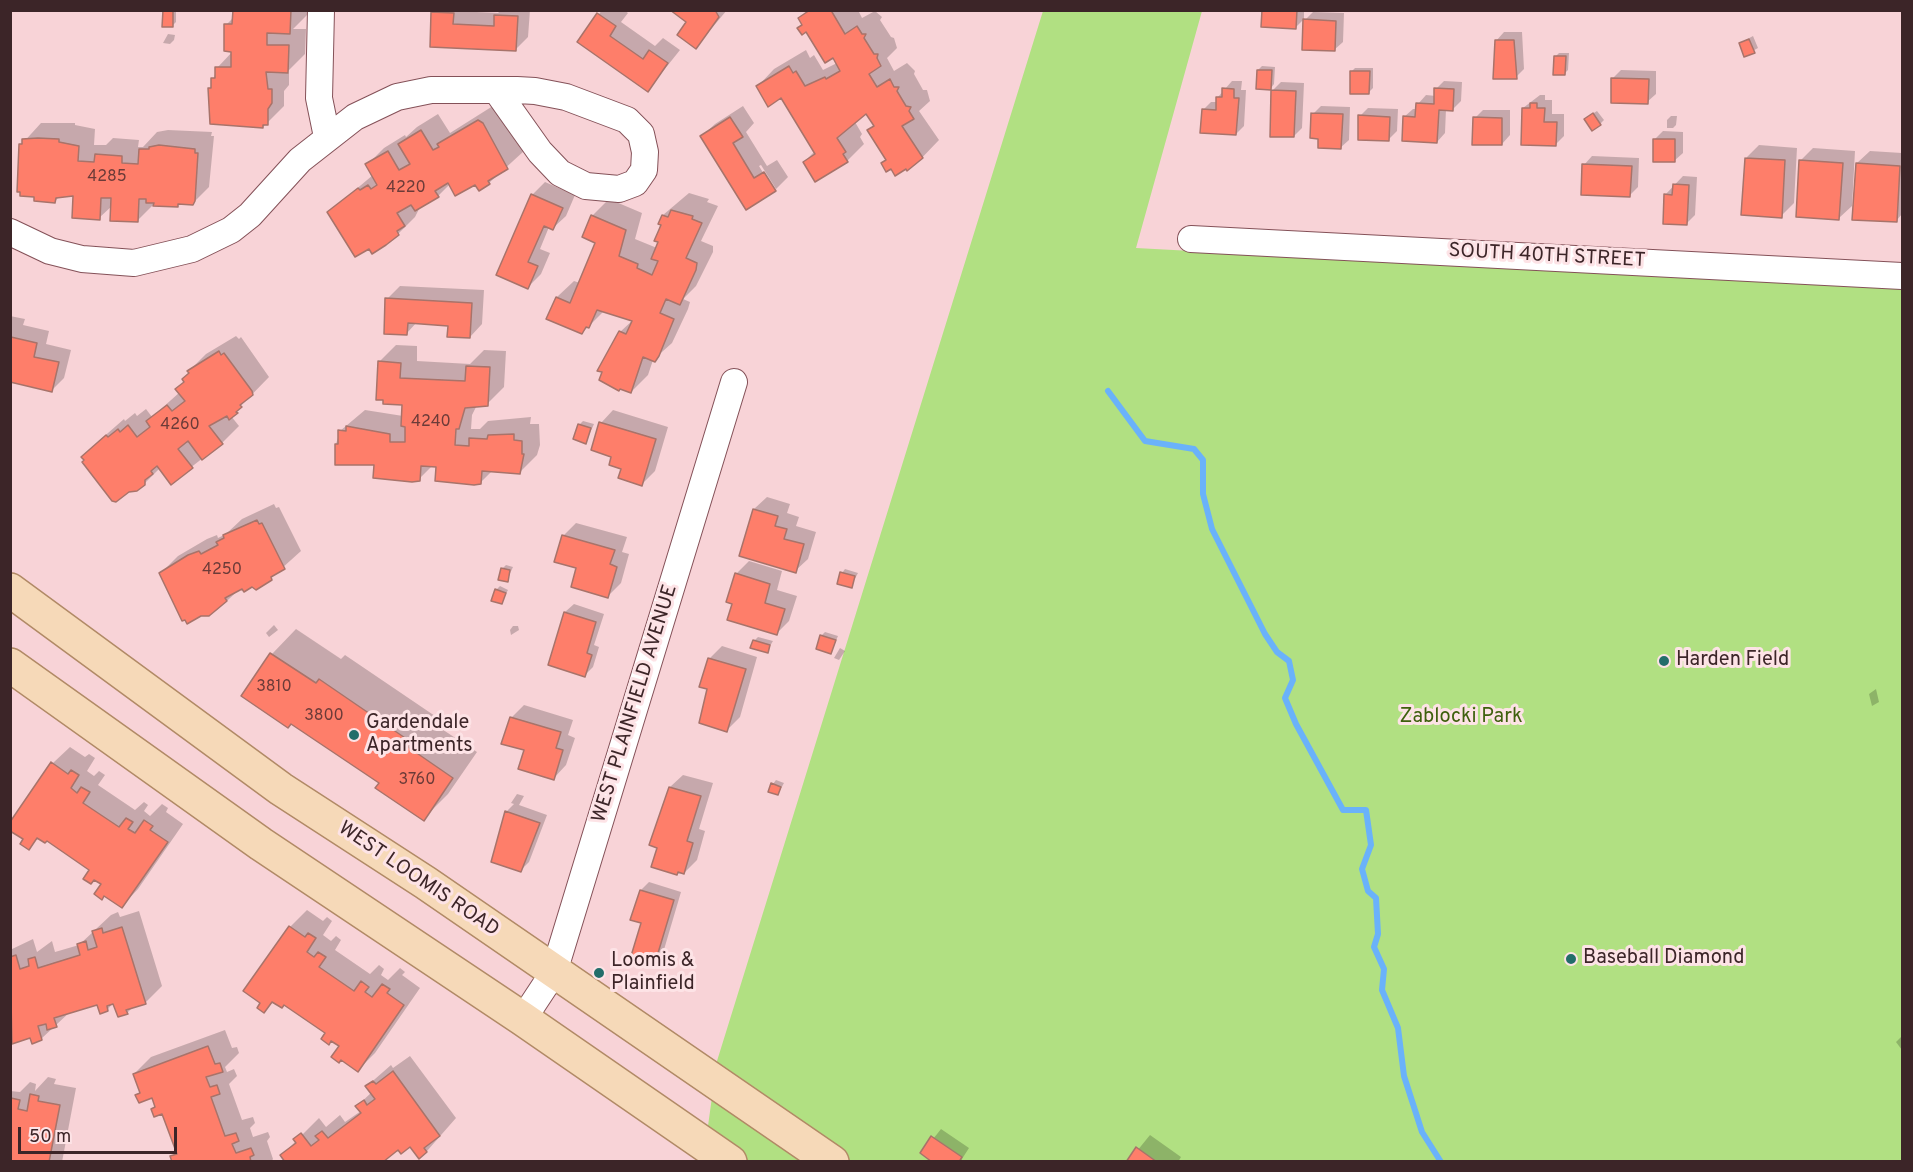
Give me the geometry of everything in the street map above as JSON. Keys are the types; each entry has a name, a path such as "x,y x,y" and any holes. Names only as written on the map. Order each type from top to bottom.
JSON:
{"main road":[{"name":"WEST LOOMIS ROAD","path":"10,590 281,789 426,883 832,1161"},
{"path":"10,665 261,844 730,1161"}],"street":[{"path":"321,10 319,98 327,137"},
{"path":"10,232 50,251 82,259 134,263 192,249 231,230 250,215 300,160 355,117 397,97 431,90 496,90 535,91 566,97 627,120 641,134 645,152 644,170 635,183 619,189 586,186 560,173 540,152 496,90"},
{"name":"SOUTH 40TH STREET","path":"1191,238 1902,276"},
{"name":"WEST PLAINFIELD AVENUE","path":"523,1019 554,972 734,382"}],"green space":[{"name":"Zablocki Park","path":"1043,11 1202,11 1136,248 1902,289 1902,1161 703,1162 717,1061"}],"building":[{"path":"163,10 173,10 173,27 162,27"},
{"path":"233,10 291,10 290,34 267,33 267,45 289,45 288,73 266,72 268,89 272,89 272,103 268,109 268,125 263,125 263,128 210,124 208,88 211,88 211,78 215,78 215,67 231,67 231,52 224,51 224,24 232,24"},
{"path":"670,10 715,10 719,17 696,49 677,35 686,22"},
{"path":"810,10 834,10 832,12 845,34 857,26 862,34 866,34 864,38 874,54 878,54 877,58 881,66 869,74 877,87 890,79 894,87 899,87 897,91 906,106 911,107 909,111 914,119 902,126 923,158 907,171 906,169 895,176 891,169 886,172 881,163 886,160 867,130 874,126 866,114 837,138 846,152 843,154 848,162 815,182 803,162 815,154 781,98 768,107 756,86 789,66 793,73 796,71 805,86 825,77 826,79 840,71 833,58 825,63 806,32 802,35 797,28 802,25 798,18"},
{"path":"1262,10 1297,10 1296,29 1261,27"},
{"path":"431,12 454,13 453,24 494,26 494,15 518,16 516,51 430,47"},
{"path":"597,13 616,26 610,36 643,59 649,50 668,63 648,92 577,42"},
{"path":"1303,19 1336,21 1335,51 1302,50"},
{"path":"1749,39 1755,53 1744,57 1739,43"},
{"path":"1495,40 1514,40 1517,79 1493,79"},
{"path":"1554,56 1566,56 1565,75 1553,75"},
{"path":"1257,70 1272,70 1271,90 1256,89"},
{"path":"1350,71 1370,71 1369,94 1350,94"},
{"path":"1611,78 1649,79 1648,104 1611,103"},
{"path":"1222,88 1234,89 1234,98 1239,98 1236,135 1200,133 1202,109 1216,110 1216,97 1222,97"},
{"path":"1434,88 1454,89 1453,111 1439,110 1437,143 1402,141 1403,116 1415,117 1416,103 1434,104"},
{"path":"1271,90 1296,91 1294,137 1270,137"},
{"path":"1530,103 1537,103 1537,108 1545,108 1544,122 1557,122 1556,146 1521,145 1522,108 1530,108"},
{"path":"1311,113 1343,114 1341,149 1318,148 1318,139 1310,138"},
{"path":"1593,113 1601,125 1592,131 1584,119"},
{"path":"1358,115 1390,117 1389,141 1358,140"},
{"path":"730,117 743,137 733,143 754,178 764,172 776,191 746,210 700,136"},
{"path":"1473,117 1502,118 1502,145 1472,145"},
{"path":"478,120 483,123 508,169 488,181 490,184 479,191 475,185 455,196 448,183 435,191 439,197 415,211 411,205 397,213 405,226 397,231 399,235 372,254 369,249 355,257 327,212 358,188 360,190 368,185 371,189 377,185 365,164 388,151 399,170 410,164 398,144 421,130 433,150 439,147 437,144"},
{"path":"22,139 59,139 59,142 79,146 78,161 94,162 95,154 122,156 122,163 138,164 139,149 149,149 149,147 159,145 195,149 195,153 198,153 195,201 193,205 178,204 178,207 153,206 154,203 146,203 146,199 139,199 138,222 110,221 111,198 101,198 100,220 72,218 73,196 56,198 55,203 34,201 34,197 20,196 20,192 17,192 19,144 22,144"},
{"path":"1653,139 1675,139 1675,162 1653,162"},
{"path":"1745,158 1785,160 1782,218 1741,215"},
{"path":"1799,160 1843,163 1839,220 1796,217"},
{"path":"1856,163 1900,166 1897,222 1852,220"},
{"path":"1582,164 1632,166 1630,197 1581,195"},
{"path":"1673,184 1689,185 1687,225 1663,224 1664,194 1672,195"},
{"path":"531,194 563,208 553,230 544,226 528,262 538,266 528,289 496,275"},
{"path":"671,210 693,216 692,219 702,223 686,258 697,263 696,270 680,305 666,299 660,313 674,319 659,356 655,362 643,357 631,393 620,389 619,391 599,380 602,372 597,371 619,331 626,334 632,321 597,310 589,328 586,327 582,334 546,319 556,297 570,303 595,243 582,237 591,215 626,230 619,256 638,264 637,268 652,275 658,261 651,259 658,242 654,241 661,225 658,224 662,215 668,217"},
{"path":"385,298 472,303 470,338 447,337 448,326 408,323 407,335 384,334"},
{"path":"10,331 11,337 37,343 34,357 59,362 52,392 10,382"},
{"path":"219,351 221,355 224,353 253,395 240,405 242,407 236,412 238,413 229,420 227,416 209,426 223,444 202,460 188,441 178,449 193,468 171,485 157,466 151,471 153,474 145,480 145,485 137,491 129,492 116,502 112,501 82,462 84,460 81,457 106,435 108,437 118,429 120,432 128,425 137,437 150,427 146,421 167,405 172,411 185,401 175,389 184,382 182,379 189,373 187,371"},
{"path":"378,361 401,363 400,378 465,381 466,366 490,367 488,406 465,408 459,429 456,429 455,445 469,446 469,438 487,439 488,435 514,434 514,440 522,441 522,454 524,454 520,474 482,471 481,484 474,485 435,481 436,467 421,466 420,481 412,482 373,478 374,465 335,465 338,430 346,431 346,426 390,434 390,442 405,442 405,427 401,426 402,405 383,404 383,400 376,400"},
{"path":"599,422 656,439 642,486 618,478 621,469 609,465 611,457 591,450"},
{"path":"578,424 591,428 586,444 573,439"},
{"path":"753,509 778,516 775,526 787,529 784,539 804,544 796,573 739,556"},
{"path":"257,520 259,524 262,523 285,569 256,590 252,587 244,592 242,589 225,598 227,601 209,616 201,616 187,624 185,620 182,621 159,573 188,555 199,551 201,554 218,545 216,542 224,538 223,535"},
{"path":"562,535 615,550 610,564 617,567 608,598 571,587 576,568 554,562"},
{"path":"501,568 510,570 508,582 498,580"},
{"path":"840,572 855,576 852,588 837,584"},
{"path":"735,573 770,584 765,603 785,609 777,635 727,620 732,604 726,602"},
{"path":"495,589 506,593 502,604 491,601"},
{"path":"564,612 596,622 587,653 592,655 585,677 548,665"},
{"path":"820,635 836,640 831,654 816,649"},
{"path":"753,640 770,645 768,653 750,648"},
{"name":"Gardendale Apartments","path":"270,653 316,683 319,679 411,742 408,747 453,778 424,821 375,788 379,783 291,724 288,728 241,696"},
{"path":"708,658 746,669 727,732 699,723 707,689 699,687"},
{"path":"510,717 561,732 556,748 563,750 554,780 518,769 524,750 501,744"},
{"path":"51,762 68,774 71,770 79,775 71,788 77,793 81,787 90,792 83,803 119,827 126,818 133,822 128,829 135,833 144,820 153,826 150,830 168,842 122,908 104,896 102,900 94,894 101,884 94,880 91,884 83,879 89,870 47,841 45,843 37,838 29,850 20,844 23,839 10,831 10,822"},
{"path":"771,783 781,787 778,795 768,792"},
{"path":"669,787 701,796 687,841 693,843 684,874 678,872 677,875 651,867 657,848 649,845"},
{"path":"505,811 540,823 521,872 491,862"},
{"path":"640,890 674,900 655,963 631,956 641,923 630,920"},
{"path":"289,926 305,937 308,933 316,938 307,952 314,957 318,952 326,957 319,967 354,991 361,981 369,987 365,992 372,997 382,984 390,989 387,993 404,1005 358,1072 341,1060 339,1063 331,1057 339,1046 331,1041 329,1045 321,1039 325,1033 284,1005 282,1008 272,1002 264,1013 257,1008 260,1003 243,991"},
{"path":"122,927 146,1004 126,1010 128,1014 118,1017 113,1004 107,1006 108,1011 100,1014 97,1005 54,1018 57,1027 47,1030 46,1024 38,1026 42,1040 32,1044 30,1038 12,1044 10,957 16,955 20,969 29,966 28,959 35,957 38,968 80,955 77,944 86,941 88,950 97,947 92,931 102,928 103,933"},
{"path":"208,1046 215,1064 220,1063 223,1072 206,1077 210,1087 217,1085 220,1094 211,1097 225,1136 236,1133 239,1141 232,1144 236,1153 251,1148 254,1155 250,1157 251,1162 172,1162 170,1156 177,1154 162,1114 154,1117 151,1109 155,1107 152,1098 139,1103 135,1095 140,1093 133,1074"},
{"path":"393,1071 440,1136 424,1148 427,1152 419,1159 410,1147 401,1154 398,1150 383,1162 285,1162 280,1155 296,1143 293,1139 301,1133 311,1146 319,1140 315,1136 322,1131 328,1138 361,1113 355,1106 364,1100 367,1105 375,1099 365,1086 373,1081 376,1084"},
{"path":"30,1094 39,1096 38,1101 60,1105 49,1162 10,1162 11,1098 20,1100 18,1109 27,1111"},
{"path":"931,1136 962,1157 959,1162 932,1162 920,1153"},
{"path":"1136,1147 1157,1162 1126,1162"}],"waterway":[{"path":"1108,391 1145,441 1194,449 1203,460 1203,494 1212,529 1265,634 1277,652 1289,661 1293,680 1285,698 1296,724 1343,810 1366,810 1371,845 1362,869 1368,891 1376,898 1378,934 1374,947 1384,969 1382,990 1398,1028 1404,1076 1422,1132 1441,1162"}],"place":[{"name":"Harden Field","path":"1664,661"},
{"name":"Gardendale Apartments","path":"354,735"},
{"name":"Baseball Diamond","path":"1571,959"},
{"name":"Loomis & Plainfield","path":"599,973"}]}
